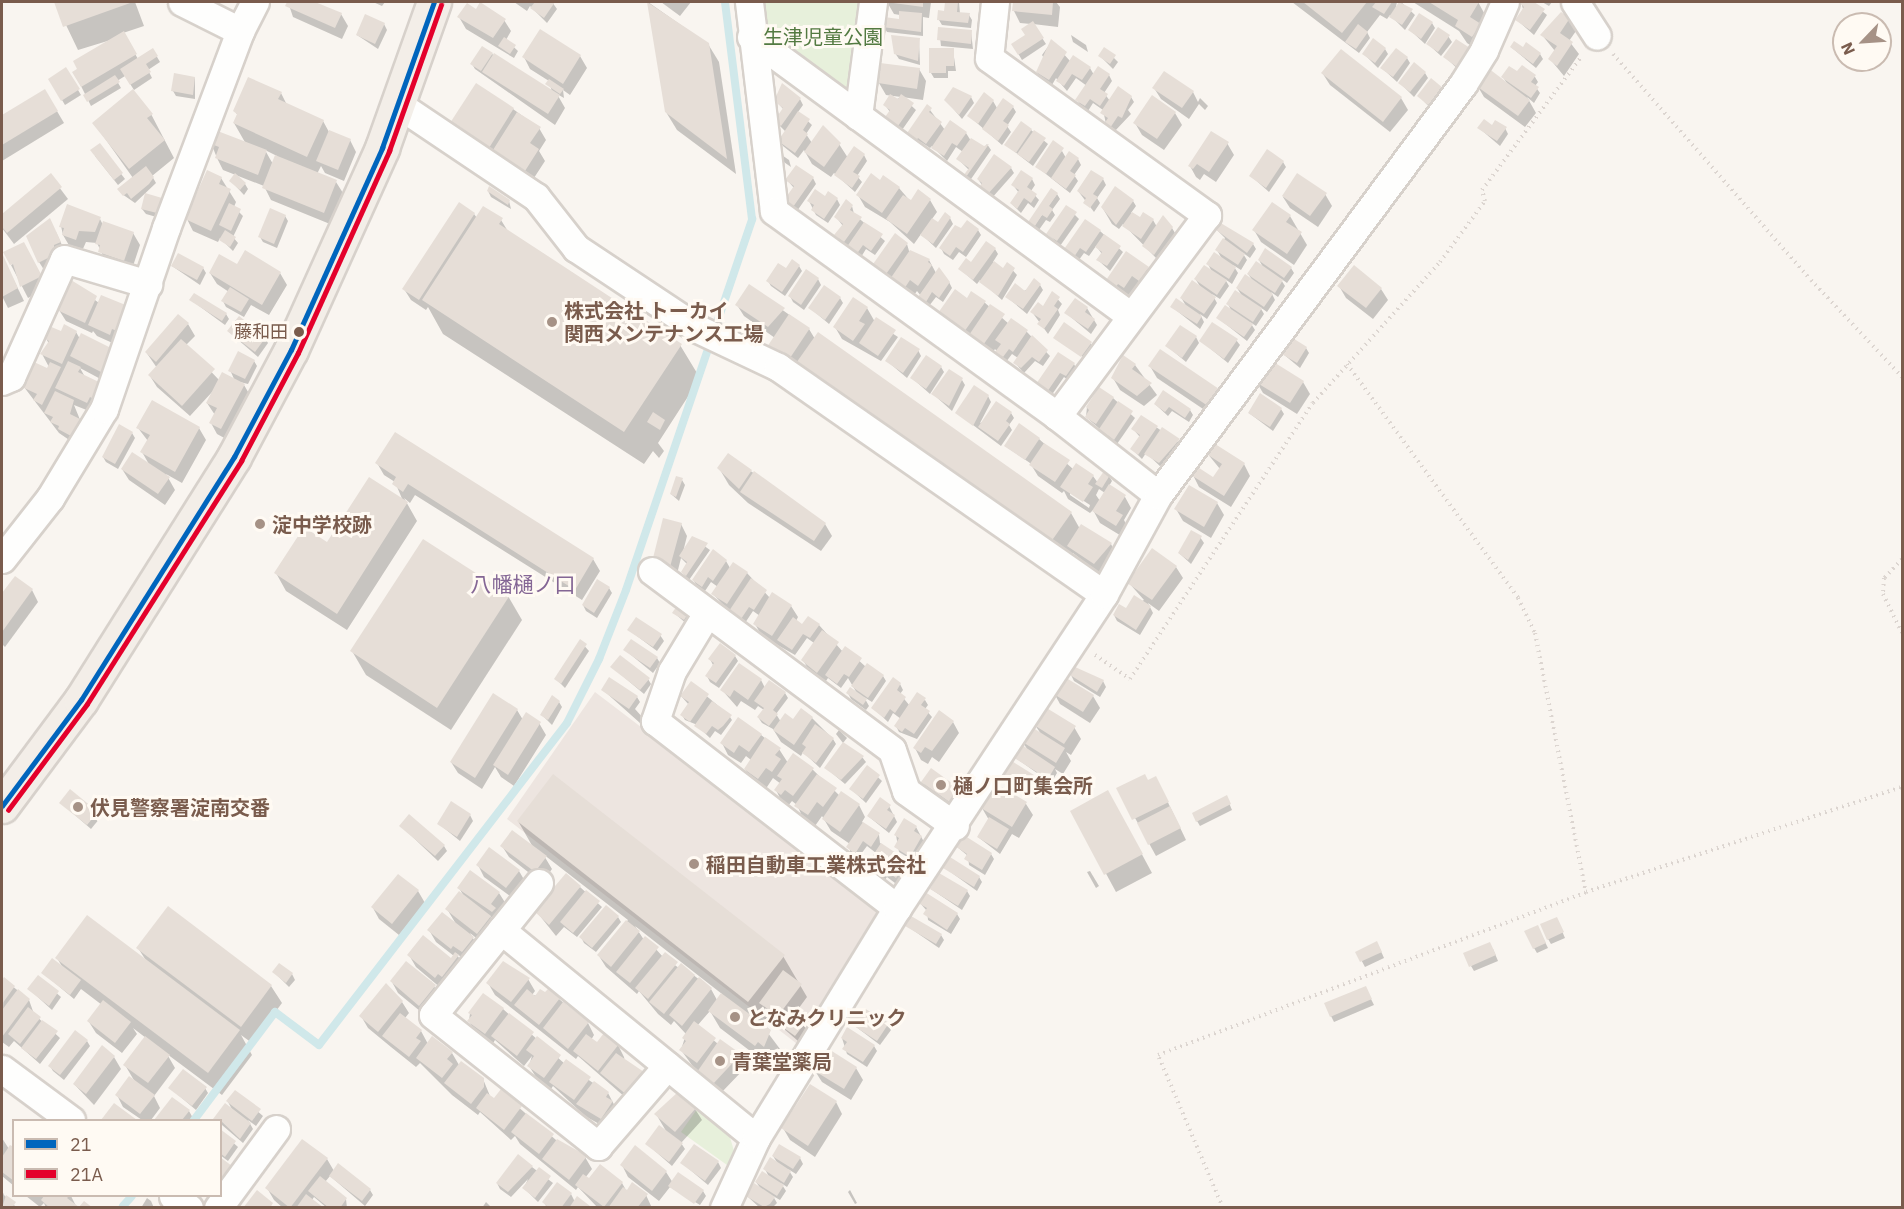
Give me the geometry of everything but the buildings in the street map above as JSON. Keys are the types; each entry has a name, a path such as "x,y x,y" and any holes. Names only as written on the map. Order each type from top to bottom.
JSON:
{"main road":[{"path":"2,806 81,700 234,457 291,350 399,105 434,2"}],"street":[{"path":"182,2 240,31"},
{"path":"2,559 50,498 104,409 240,31 255,2"},
{"path":"749,2 751,37 774,212 1057,416 1158,495"},
{"path":"858,116 873,2"},
{"path":"994,2 988,58 1207,215 1057,416"},
{"path":"729,1206 756,1138 897,908 955,826 1104,594 1158,495 1463,84 1505,2"},
{"path":"1575,2 1597,36"},
{"path":"751,37 1131,316"},
{"path":"399,105 536,197 576,248 698,328 778,367 1104,594"},
{"path":"2,381 12,377 64,259 148,284"},
{"path":"652,571 892,750 906,791 955,826"},
{"path":"707,613 672,671 655,721 897,908"},
{"path":"539,883 433,1015 598,1146 667,1066"},
{"path":"501,930 756,1138"},
{"path":"2,1070 70,1119"},
{"path":"218,1208 276,1129"},
{"path":"173,1197 189,1208"}],"path":[{"path":"1074,641 1130,679 1313,403 1440,262 1485,201 1482,190 1597,36 1811,280 1902,377"},
{"path":"1346,364 1518,597 1535,633 1586,892"},
{"path":"1902,559 1884,578 1883,594 1902,633"},
{"path":"1223,1208 1158,1055 1586,892 1902,787"}],"shaded area":[{"name":"稲田自動車工業株式会社","path":"595,692 881,910 801,1047 507,819"}],"green space":[{"name":"生津児童公園","path":"757,2 861,2 851,101 768,38"},
{"path":"700,1105 727,1127 734,1151 727,1165 681,1132"}],"waterway":[{"path":"195,1119 275,1012 319,1045 567,723 599,659 626,590 752,219 725,2"},
{"path":"123,1206 131,1197"}],"transit line":[{"name":"21","path":"2,806 81,700 234,457 291,350 382,148 434,2"},
{"name":"21A","path":"8,810 87,704 241,461 298,353 389,151 441,5"}],"place":[{"name":"株式会社 トーカイ 関西メンテナンス工場","path":"552,322"},
{"name":"藤和田","path":"299,332"},
{"name":"淀中学校跡","path":"260,524"},
{"name":"樋ノ口町集会所","path":"941,785"},
{"name":"伏見警察署淀南交番","path":"78,807"},
{"name":"稲田自動車工業株式会社","path":"694,864"},
{"name":"となみクリニック","path":"735,1017"},
{"name":"青葉堂薬局","path":"720,1061"}],"district":[{"name":"八幡樋ノ口","path":"523,584"}]}
